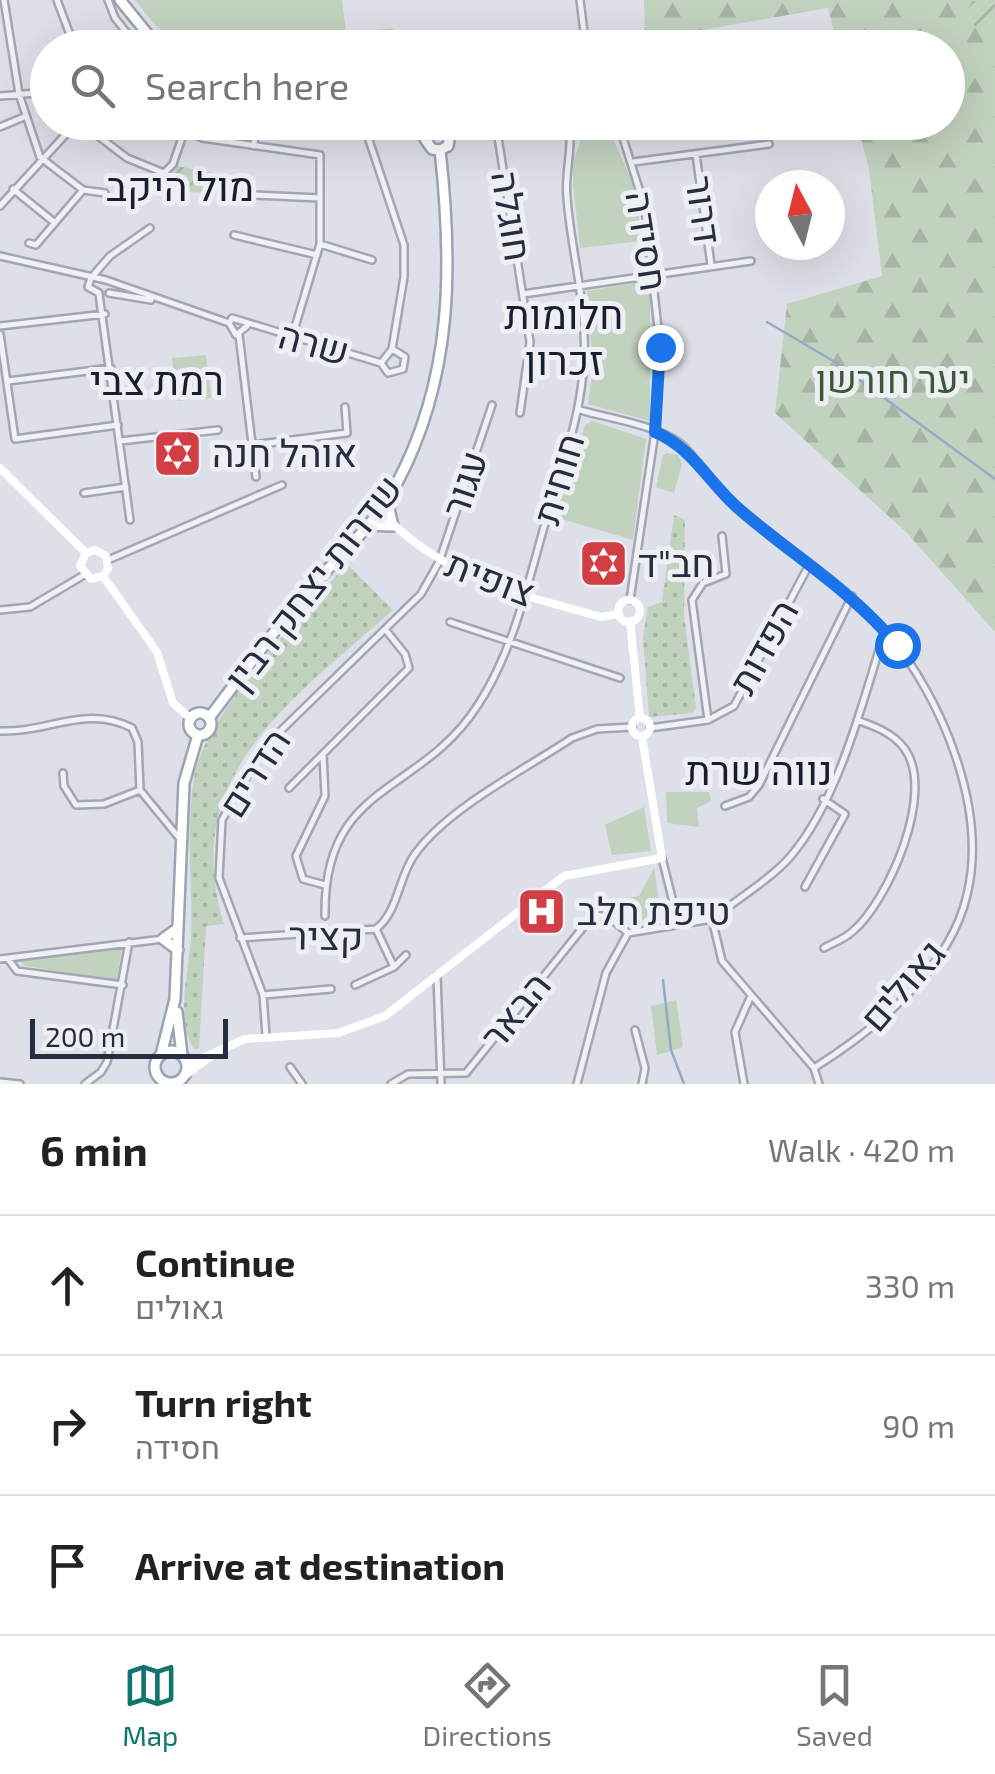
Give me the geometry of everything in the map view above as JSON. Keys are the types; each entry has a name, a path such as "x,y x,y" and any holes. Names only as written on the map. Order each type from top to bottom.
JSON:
{"main road":[{"path":"120,0 145,30"},
{"path":"426,140 440,150 448,146 449,140"},
{"name":"שדרות יצחק רבין","path":"209,718 395,489 434,390 448,316 450,283 440,150"},
{"path":"365,525 393,526 389,509 395,489"},
{"path":"175,999 184,1060 180,1080 163,1082 156,1065 175,999 184,783 198,735 210,728 209,718 200,713 191,718 190,728 198,735"},
{"path":"178,950 163,938 180,926"},
{"path":"161,1054 171,1051 184,1060"}],"street":[{"path":"4,0 19,94 30,132"},
{"path":"57,0 69,30"},
{"path":"108,0 125,30"},
{"path":"580,0 584,30"},
{"path":"0,96 30,93"},
{"path":"0,127 24,117"},
{"path":"33,140 40,157 83,190 105,193"},
{"path":"0,206 58,140"},
{"path":"102,140 127,158 164,173 173,164 181,140"},
{"path":"224,140 320,155 320,244 292,338"},
{"path":"254,140 254,146"},
{"path":"368,140 404,245 404,276 392,349 381,362 392,374 403,369 405,357 392,349"},
{"name":"חוגלה","path":"498,140 531,360 520,413"},
{"name":"חוחית","path":"326,916 328,860 349,822 460,729 509,642 524,595 580,410 585,352 566,194 568,140"},
{"name":"חסידה","path":"624,140 645,208 660,347 655,432 630,600"},
{"name":"דרור","path":"632,162 769,144"},
{"name":"דרור","path":"696,154 711,266"},
{"path":"13,189 55,223"},
{"path":"29,243 36,245 83,190"},
{"path":"234,194 320,198"},
{"path":"150,228 100,265 88,287 99,294 164,302"},
{"path":"234,235 317,256"},
{"path":"320,244 372,260"},
{"path":"0,256 102,279 100,265"},
{"path":"522,294 751,261"},
{"name":"שרה","path":"102,279 229,323 232,318 247,326 381,362"},
{"path":"110,293 112,285"},
{"path":"99,294 105,314 130,520"},
{"path":"0,326 105,314"},
{"path":"229,323 230,331 238,335"},
{"path":"238,335 247,326"},
{"path":"0,334 15,439 118,425"},
{"path":"238,335 256,477"},
{"path":"8,381 111,368"},
{"name":"עגור","path":"439,562 492,405"},
{"path":"252,445 347,433 345,407"},
{"name":"גאולים","path":"580,410 655,432 681,444 737,507 852,596 884,630 926,686 948,732 962,782 972,844 968,893 934,963 905,996 849,1046 814,1068"},
{"path":"120,441 218,430"},
{"path":"0,468 86,553"},
{"path":"108,560 282,486"},
{"path":"84,493 126,487"},
{"name":"צופית","path":"378,509 439,562 524,595 601,616 619,614"},
{"path":"708,720 692,600 703,583 726,574 722,536"},
{"path":"104,576 92,579 84,575 80,561 86,553 99,551 108,560"},
{"path":"108,560 104,576 157,652 173,702 191,718"},
{"name":"הדרים","path":"266,1036 262,994 224,899 217,858 218,834 230,800 263,748 412,605 439,562"},
{"name":"הפדות","path":"650,728 708,720 734,706 810,565"},
{"path":"0,610 30,607 84,575"},
{"path":"725,806 750,796 759,785 852,596"},
{"path":"630,600 639,612 630,621 619,614 619,606 630,600"},
{"path":"630,621 640,718 650,728 642,736"},
{"path":"450,622 620,678"},
{"path":"290,788 408,668 406,654 385,630"},
{"path":"577,1084 606,973 628,933 678,922 712,920 789,859 823,799 857,720 884,630"},
{"path":"0,732 34,731 74,717 101,716 132,728 138,742 140,790 180,839"},
{"path":"632,727 640,718"},
{"path":"824,948 852,932 869,910 900,853 916,809 912,761 903,746 857,720"},
{"path":"376,930 388,918 414,854 437,831 572,738 597,728 632,727 642,736 662,858 678,922"},
{"path":"323,755 325,796 296,856 303,878 325,885"},
{"path":"63,772 64,786 76,805 104,804 140,790"},
{"path":"805,888 845,814 823,799"},
{"path":"184,1060 266,1036 353,1029 385,1016 564,876 662,858"},
{"name":"הבאר","path":"441,1072 466,1073 594,915 609,916 628,933"},
{"path":"712,920 722,961 814,1068 819,1084"},
{"name":"קציר","path":"240,938 376,930 394,968"},
{"path":"4,959 48,950 163,938"},
{"path":"85,1084 107,1062 129,942"},
{"path":"355,985 394,968 406,955"},
{"path":"4,959 16,971 122,985"},
{"path":"436,976 441,1084"},
{"path":"262,994 331,988"},
{"path":"744,1084 736,1032 750,998"},
{"path":"636,1030 645,1068 642,1084"},
{"path":"180,1080 226,1046"},
{"path":"290,1067 302,1084"},
{"path":"390,1084 408,1074 441,1072"},
{"path":"0,1082 20,1084"}],"green space":[{"path":"135,0 342,0 346,30 162,30"},
{"name":"יער חורשן","path":"644,0 995,0 995,632 907,533 775,413 787,304 882,276 869,169 861,140 965,140 965,30 834,30 828,8 702,30 645,30"},
{"path":"995,0 995,24 977,29 965,13 973,1"},
{"path":"581,140 614,140 636,190 642,241 580,248 573,163"},
{"path":"177,166 230,176 224,194 156,190"},
{"path":"642,282 650,292 650,421 588,404 593,366 587,291"},
{"path":"206,355 211,398 177,401 172,358"},
{"path":"592,421 646,439 633,540 555,517 585,425"},
{"path":"663,455 678,455 682,463 674,493 656,487"},
{"path":"674,515 685,520 684,616 696,708 693,713 649,717 643,637 648,607 662,602"},
{"path":"347,564 393,610 284,709 254,744 231,782 217,824 214,871 224,924 206,926 199,1048 194,1049 184,1009 191,937 191,798 202,752 235,695"},
{"path":"666,792 709,792 711,801 697,808 699,827 667,823"},
{"path":"644,807 651,851 612,855 605,825"},
{"path":"654,868 661,914 630,925 616,899 639,896"},
{"path":"122,947 117,980 25,966 18,959"},
{"path":"676,1000 683,1047 657,1055 651,1006"}],"waterway":[{"path":"767,322 835,362 995,479"},
{"path":"663,980 671,1050 684,1084"}],"place":[{"name":"אוהל חנה","path":"177,454"},
{"name":"חב\"ד","path":"603,564"},
{"name":"טיפת חלב","path":"542,912"}],"district":[{"name":"מול היקב","path":"180,187"},
{"name":"חלומות זכרון","path":"564,338"},
{"name":"רמת צבי","path":"157,381"},
{"name":"נווה שרת","path":"759,771"}],"route":[{"path":"660,347 655,432 681,444 737,507 852,596 897,645"}]}
